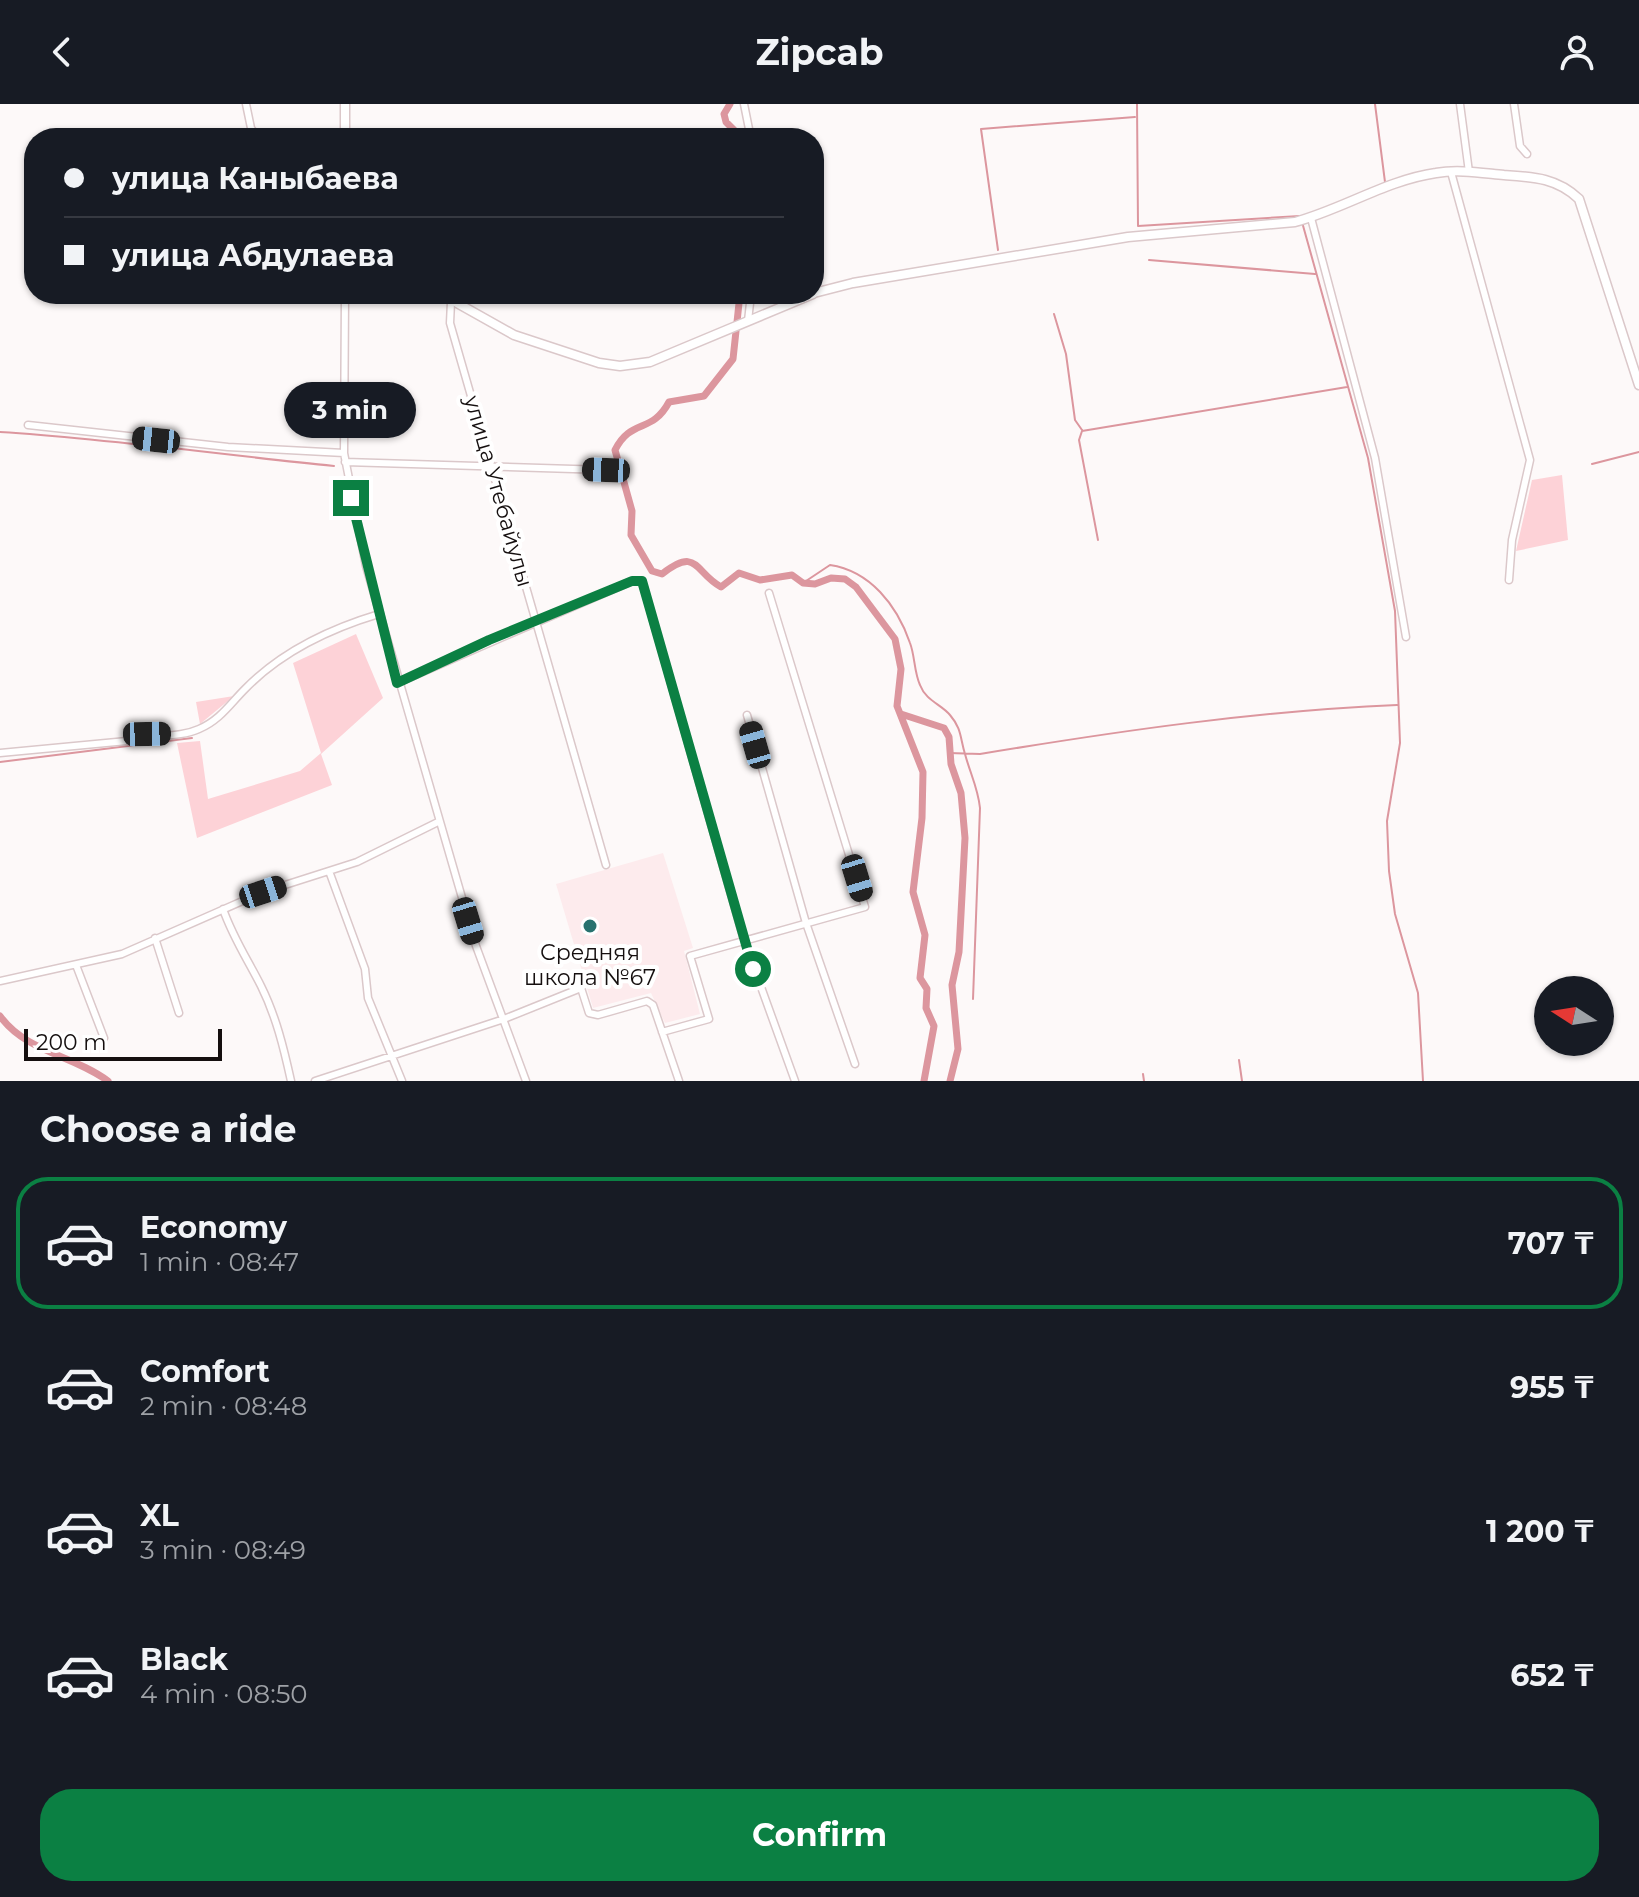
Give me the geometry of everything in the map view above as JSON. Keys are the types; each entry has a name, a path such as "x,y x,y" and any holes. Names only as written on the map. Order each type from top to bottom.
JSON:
{"main road":[{"path":"345,104 345,128"},
{"path":"824,291 853,283 1128,237 1303,220 1404,181 1451,172 1551,180 1566,187 1579,199 1639,385"},
{"path":"455,304 514,335 620,366 650,362 788,304"}],"street":[{"path":"246,104 251,128"},
{"path":"744,104 749,128"},
{"path":"1460,104 1469,172"},
{"path":"1514,104 1520,146 1527,154"},
{"path":"1451,172 1530,460 1512,540 1509,580"},
{"path":"1303,220 1375,458 1406,637"},
{"path":"345,304 344,453 379,614 476,946 526,1081"},
{"name":"улица Утебайулы","path":"451,304 450,323 606,865"},
{"path":"741,323 748,304"},
{"path":"28,425 228,447 344,453"},
{"path":"345,462 606,470"},
{"path":"397,683 632,581 642,581 744,940 795,1081"},
{"path":"662,1032 709,1019 690,956 865,907 769,593"},
{"path":"0,753 127,741 147,734 200,729 228,710 245,688 299,646 345,625 379,614"},
{"path":"747,715 806,923 855,1064"},
{"path":"0,981 122,954 223,909 357,862 438,822"},
{"path":"329,871 365,969 368,998 402,1081"},
{"path":"223,909 234,941 262,988 284,1049 291,1081"},
{"path":"155,938 179,1013"},
{"path":"76,965 104,1038"},
{"path":"315,1081 504,1019 581,988 589,1013 598,1015 647,1001 653,1005 679,1081"}],"shaded area":[{"path":"1562,475 1568,540 1516,551 1532,480"},
{"path":"356,634 383,698 321,754 332,785 197,838 177,743 200,741 208,799 300,771 321,753 293,663"},
{"path":"234,696 200,724 196,702"},
{"path":"663,853 693,948 684,951 700,1014 665,1023 651,993 593,1008 556,884"}],"waterway":[{"path":"730,104 724,114 732,128"},
{"path":"1137,104 1138,226 1300,216"},
{"path":"1375,104 1385,182"},
{"path":"998,250 981,129 1135,117"},
{"path":"1302,222 1368,458 1395,611 1400,743 1387,821 1389,871 1395,914 1418,993 1423,1081"},
{"path":"1149,260 1315,274"},
{"path":"739,304 733,359 704,396 669,402 656,418 621,440 615,450 632,511 631,535 652,571 662,574 674,566 689,562 721,587 739,573 760,580 792,575 803,583 815,584 831,578 845,579 856,587 895,639 901,669 897,706 923,772 922,818 913,892 925,935 920,978 927,989 926,1008 934,1026 924,1081"},
{"path":"1054,314 1066,354 1075,420 1082,430"},
{"path":"1098,540 1079,440 1082,431 1347,387"},
{"path":"0,432 334,466"},
{"path":"1592,464 1639,452"},
{"path":"803,583 830,565 858,574 880,592 890,603 904,629 923,690 950,715 959,729 980,808 973,999"},
{"path":"949,753 980,754 1240,717 1397,705"},
{"path":"901,714 944,728 949,737 951,764 961,793 965,838 959,952 952,985 958,1049 950,1081"},
{"path":"0,762 192,738"},
{"path":"0,1016 36,1046 108,1081"},
{"path":"1239,1060 1242,1081"},
{"path":"1143,1074 1144,1081"}],"place":[{"name":"Средняя школа №67","path":"590,926"}],"route":[{"path":"351,498 397,683 489,640 632,581 642,581 753,969"}]}
